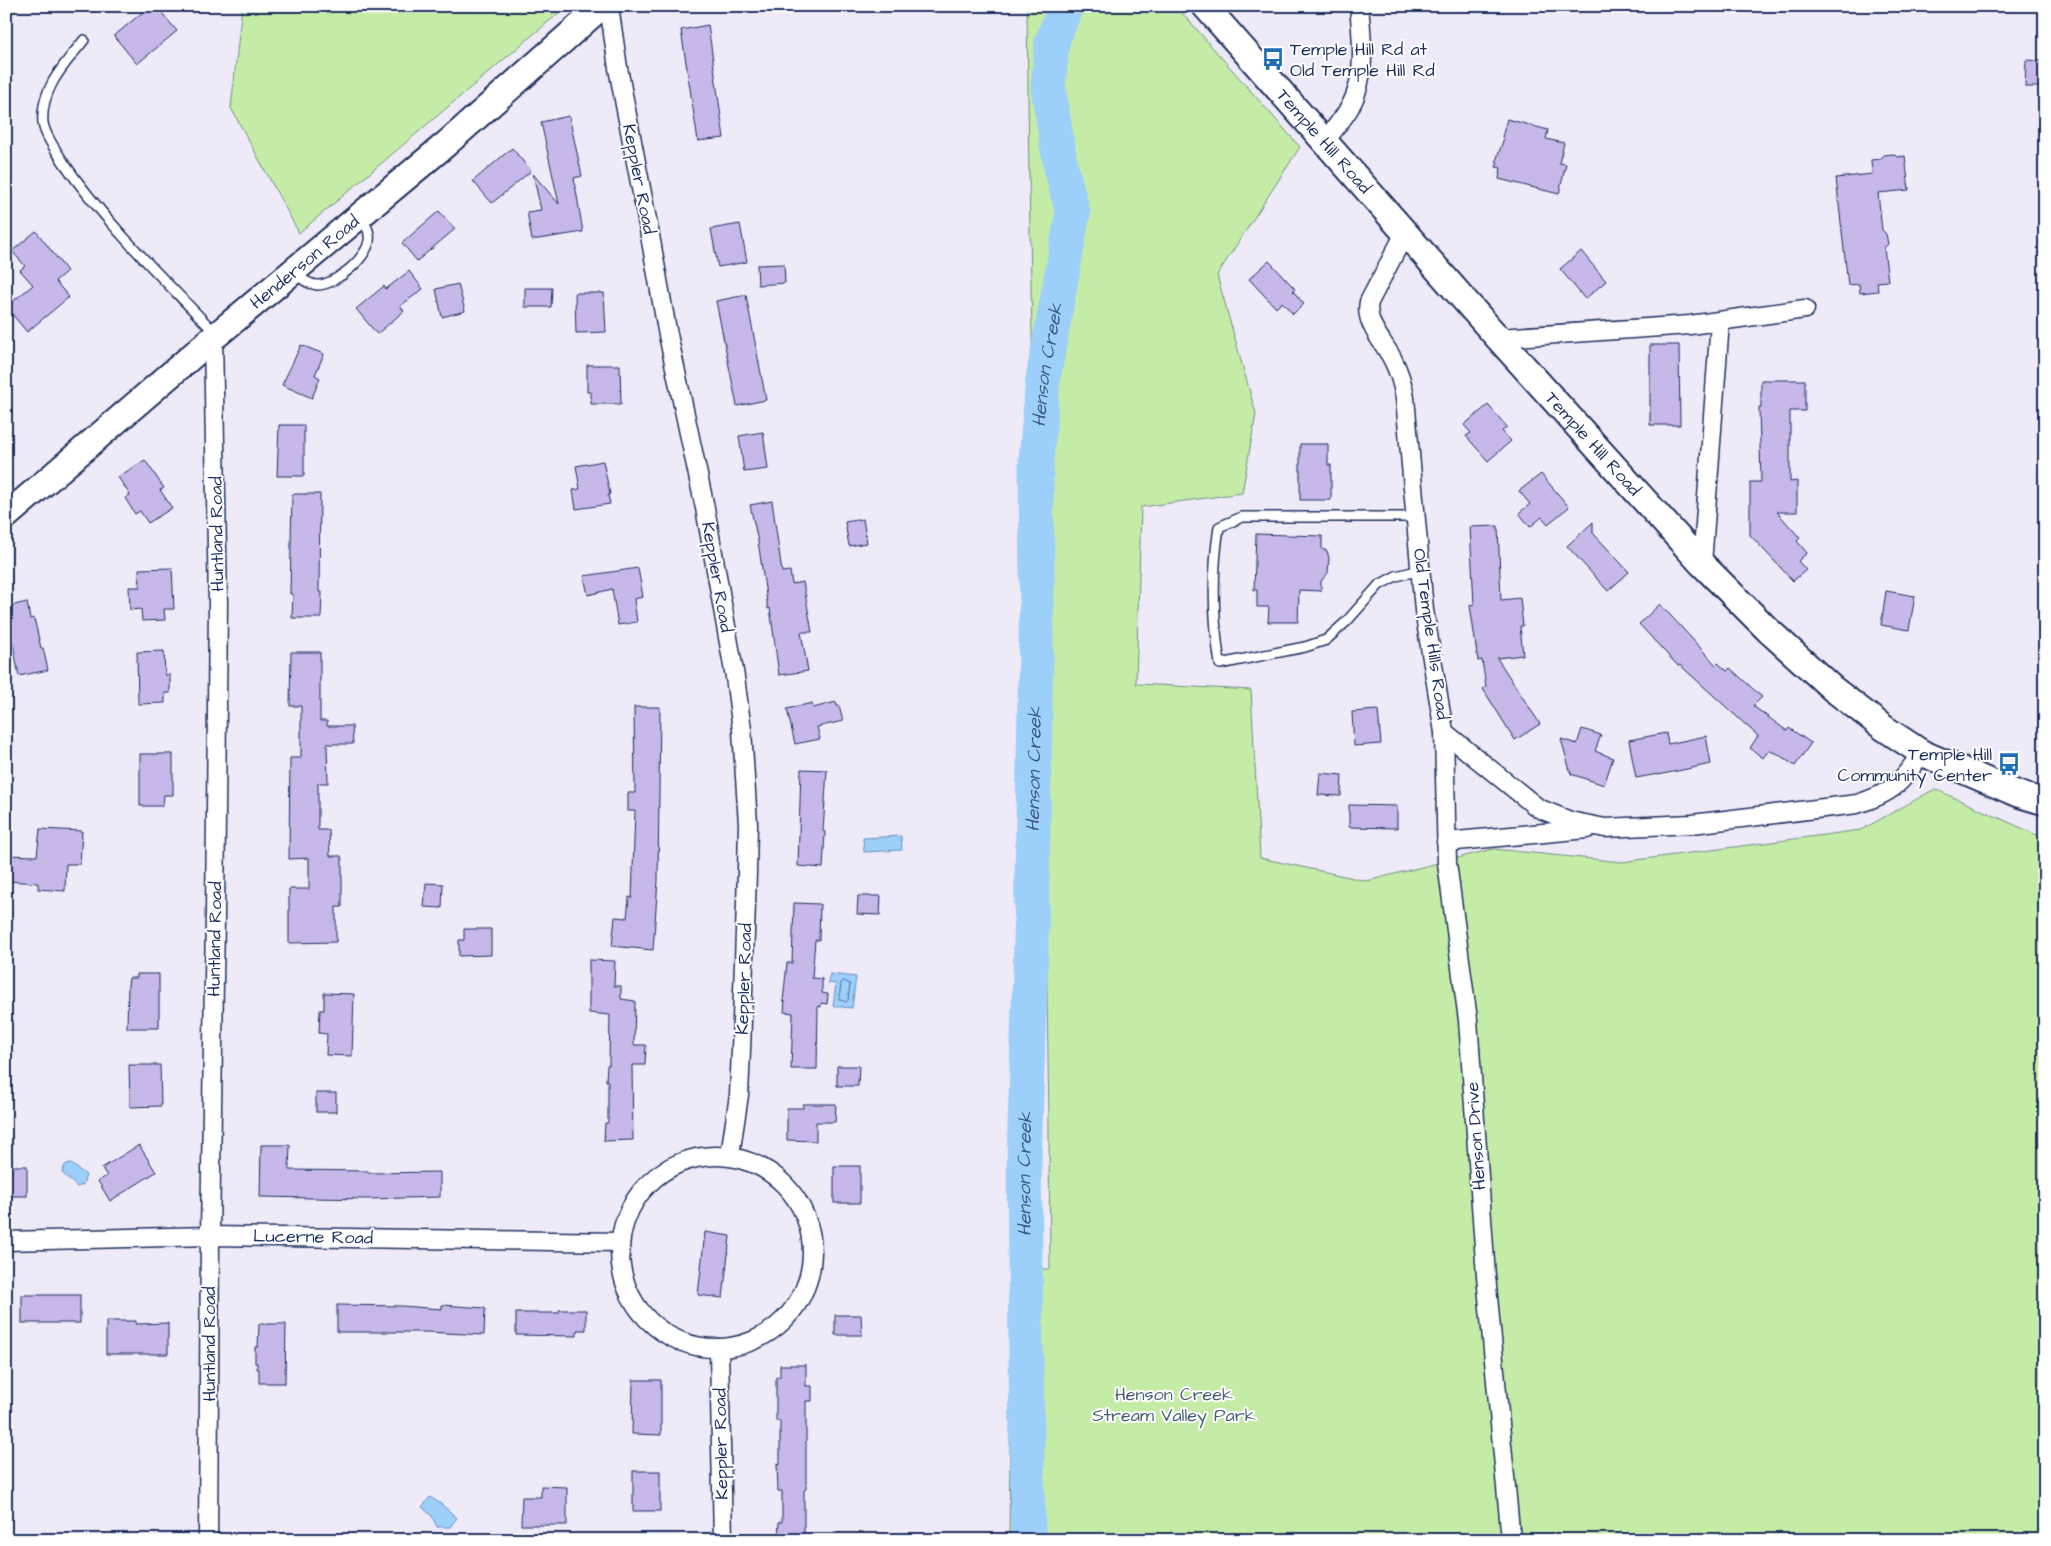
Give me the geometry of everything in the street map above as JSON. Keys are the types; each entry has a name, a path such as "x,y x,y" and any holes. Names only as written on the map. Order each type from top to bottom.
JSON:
{"main road":[{"name":"Henderson Road","path":"6,516 215,336 446,144 602,6"},
{"name":"Temple Hill Road","path":"1205,6 1498,338 1702,564 1768,630 1833,689 1884,728 1922,752 2018,794 2045,802"}],"street":[{"name":"Keppler Road","path":"609,6 618,68 650,230 667,330 705,508 742,730 748,824 747,873 739,1095 730,1155"},
{"path":"1324,142 1351,106 1361,75 1363,46 1359,6"},
{"name":"Old Temple Hills Road","path":"1405,233 1369,302 1368,310 1371,323 1394,361 1403,387 1409,428 1424,610 1444,732 1538,808 1570,821 1605,828 1692,824 1857,804 1882,796 1900,783 1922,752"},
{"path":"1498,338 1720,322 1805,309"},
{"path":"1702,564 1720,322"},
{"name":"Huntland Road","path":"208,1540 218,614 215,336"},
{"name":"Henson Drive","path":"1444,732 1446,842 1455,935 1468,1020 1486,1276 1511,1540"},
{"path":"1446,842 1605,828"},
{"path":"704,1154 730,1155 755,1164 777,1177 795,1196 807,1219 812,1244 811,1270 802,1295 788,1316 768,1333 744,1344 719,1348 696,1346 673,1339 654,1326 643,1314 626,1288 620,1265 620,1242 626,1217 639,1194 657,1176 679,1163 704,1154"},
{"name":"Lucerne Road","path":"6,1241 210,1236 620,1242"},
{"name":"Keppler Road","path":"719,1348 723,1540"}],"lane":[{"path":"84,40 58,73 45,98 43,124 54,147 100,211 215,336"},
{"path":"293,271 308,283 319,285 332,281 349,270 366,251 370,236 361,215"},
{"path":"1416,518 1242,517 1219,527 1215,552 1214,629 1220,664 1326,640 1347,621 1379,585 1396,576 1420,570"}],"green space":[{"path":"242,6 567,6 299,233 231,108"},
{"name":"Henson Creek Stream Valley Park","path":"1027,6 1176,6 1300,147 1217,275 1256,414 1242,493 1141,507 1136,684 1251,690 1260,858 1367,881 1493,849 1622,862 1861,830 1935,789 2037,835 2045,836 2045,1540 1009,1540 1010,1438 1015,1353 1016,1269 1050,1269 1049,1111"}],"water":[{"path":"901,836 902,850 864,852 863,838"},
{"path":"830,974 856,977 852,1008 833,1006 836,984 828,983"},
{"path":"70,1163 86,1175 83,1185 77,1187 62,1173 65,1165"},
{"path":"430,1497 457,1518 450,1527 437,1527 432,1516 422,1507"}],"building":[{"path":"150,6 156,6 177,31 137,64 114,36"},
{"path":"708,25 724,138 698,141 681,30"},
{"path":"2026,60 2045,61 2045,87 2025,87"},
{"path":"569,116 582,176 574,178 583,232 532,240 527,212 541,210 533,174 559,204 541,122"},
{"path":"1507,119 1548,130 1546,139 1564,143 1559,163 1566,164 1559,194 1499,179 1501,168 1496,167 1498,162 1496,161 1504,138 1502,137"},
{"path":"512,148 531,171 492,203 473,181"},
{"path":"1894,154 1897,157 1905,156 1909,190 1878,193 1882,230 1886,234 1888,244 1884,248 1888,281 1877,282 1878,291 1860,293 1859,284 1848,285 1836,178 1872,174 1871,160 1881,159 1883,155"},
{"path":"439,211 455,229 417,261 402,243"},
{"path":"740,224 747,262 718,267 711,229"},
{"path":"36,231 67,271 55,281 69,297 27,332 6,307 33,285 20,270 25,266 12,251"},
{"path":"1581,251 1606,281 1585,299 1560,269"},
{"path":"1269,261 1295,289 1293,291 1304,304 1293,314 1282,302 1276,308 1249,279"},
{"path":"784,264 785,283 758,285 757,265"},
{"path":"409,271 423,289 400,306 404,311 377,334 356,309 384,286 386,289"},
{"path":"458,284 465,311 442,317 436,289"},
{"path":"525,288 552,288 551,307 525,307"},
{"path":"575,293 604,293 606,332 576,333"},
{"path":"746,295 766,400 737,406 716,301"},
{"path":"301,345 324,354 315,375 320,378 312,398 282,385"},
{"path":"1650,345 1679,345 1680,425 1650,425"},
{"path":"587,365 620,365 621,404 591,404 591,392 587,392"},
{"path":"1761,380 1805,380 1805,411 1790,411 1790,482 1797,481 1797,512 1777,512 1800,538 1797,541 1807,553 1798,561 1806,570 1793,581 1750,535 1750,482 1761,482 1759,407 1761,407"},
{"path":"1488,405 1507,427 1502,431 1511,441 1488,461 1466,436 1471,433 1464,425"},
{"path":"279,425 304,425 304,476 277,476"},
{"path":"763,432 768,469 744,472 739,436"},
{"path":"1300,444 1328,444 1328,465 1331,465 1331,500 1300,500"},
{"path":"145,460 164,488 160,490 172,508 148,523 140,511 135,514 125,498 130,495 118,477"},
{"path":"603,461 610,494 608,495 610,504 576,509 573,490 580,489 576,466"},
{"path":"1541,474 1569,507 1548,524 1542,517 1530,527 1519,513 1530,504 1519,491"},
{"path":"292,494 320,494 319,592 322,592 321,618 292,618 293,594 290,594"},
{"path":"772,501 782,572 790,571 792,584 803,582 812,632 801,632 808,671 779,675 770,608 768,609 758,541 750,505"},
{"path":"863,519 867,543 849,546 845,522"},
{"path":"1593,522 1593,533 1629,572 1608,591 1567,546"},
{"path":"1498,526 1501,600 1520,598 1523,626 1520,626 1523,655 1497,658 1540,724 1515,740 1483,689 1486,687 1482,660 1478,661 1470,605 1474,604 1470,527"},
{"path":"1256,534 1322,536 1322,549 1327,551 1329,558 1328,573 1321,581 1321,591 1299,590 1298,622 1268,622 1269,607 1257,607 1257,590 1254,590"},
{"path":"172,568 174,609 164,609 165,620 142,621 141,609 130,610 129,587 140,587 139,569"},
{"path":"638,568 643,597 634,599 637,622 618,625 612,589 588,595 584,576"},
{"path":"1886,591 1915,596 1909,630 1881,625"},
{"path":"27,602 30,619 34,618 48,670 19,676 6,607"},
{"path":"1660,604 1716,665 1718,663 1727,671 1730,668 1762,697 1753,706 1787,731 1789,728 1811,743 1795,766 1775,752 1769,750 1763,758 1750,748 1758,736 1680,665 1678,666 1639,624"},
{"path":"164,651 165,675 170,675 170,693 165,693 165,703 138,704 137,652"},
{"path":"291,652 320,652 320,721 327,721 327,726 352,726 353,744 327,744 328,783 318,783 318,830 329,830 330,856 341,856 342,859 342,907 336,907 336,942 289,943 289,889 309,889 309,858 289,859 290,758 301,758 301,706 290,706"},
{"path":"836,702 843,721 817,727 820,739 795,744 787,709 812,703 813,708"},
{"path":"634,707 660,707 658,880 653,950 612,946 615,917 627,918 629,897 632,898 635,811 628,811 628,793 635,793"},
{"path":"1378,710 1381,744 1354,746 1352,712"},
{"path":"1582,729 1601,735 1595,751 1613,758 1604,785 1571,774 1561,739 1577,744"},
{"path":"1666,733 1668,744 1706,736 1711,764 1636,778 1629,740"},
{"path":"140,754 173,754 173,795 164,795 163,806 140,806"},
{"path":"801,769 827,770 823,831 825,832 823,868 798,866"},
{"path":"1320,773 1342,775 1341,796 1318,795"},
{"path":"1349,805 1397,806 1397,828 1349,827"},
{"path":"40,829 82,831 80,864 66,864 65,891 38,889 38,883 6,881 6,855 37,856"},
{"path":"426,883 443,884 442,908 424,907"},
{"path":"858,896 881,896 880,915 857,914"},
{"path":"794,903 820,904 819,940 815,940 812,978 822,979 822,993 828,994 827,1004 821,1003 821,1007 818,1006 817,1069 791,1069 793,1013 784,1012 785,1001 783,1001 787,963 792,963"},
{"path":"464,929 491,929 491,955 459,956 459,940 464,940"},
{"path":"589,960 615,961 614,986 621,986 621,999 635,1001 634,1045 646,1045 645,1065 632,1065 633,1140 604,1141 605,1123 608,1123 608,1081 606,1081 607,1065 609,1065 610,1015 589,1013"},
{"path":"137,974 159,974 159,1028 127,1028 129,978 137,978"},
{"path":"324,993 354,994 352,1056 326,1055 327,1034 319,1033 320,1010 324,1010"},
{"path":"129,1065 160,1065 161,1106 130,1107"},
{"path":"837,1066 859,1066 858,1086 837,1086"},
{"path":"316,1093 336,1093 336,1112 316,1112"},
{"path":"803,1104 836,1104 835,1122 816,1122 816,1141 787,1140 787,1108 803,1108"},
{"path":"139,1145 156,1172 110,1201 98,1181 107,1176 102,1168"},
{"path":"261,1145 290,1145 289,1170 368,1171 368,1173 440,1172 440,1197 368,1199 260,1197"},
{"path":"6,1166 27,1166 27,1196 6,1196"},
{"path":"834,1166 860,1166 860,1203 834,1203"},
{"path":"705,1232 730,1236 723,1298 698,1295"},
{"path":"22,1295 80,1295 80,1323 22,1323"},
{"path":"337,1305 442,1309 442,1305 485,1308 484,1335 427,1332 337,1332"},
{"path":"559,1310 586,1310 586,1330 577,1330 577,1336 516,1335 516,1313 559,1313"},
{"path":"835,1315 861,1315 862,1335 835,1335"},
{"path":"106,1321 136,1321 136,1324 168,1323 168,1354 106,1354"},
{"path":"259,1324 286,1324 285,1383 259,1383 259,1369 257,1369 257,1363 255,1363 255,1347 258,1347"},
{"path":"780,1365 806,1365 806,1386 812,1386 812,1401 806,1401 804,1540 778,1540 779,1522 782,1522 782,1491 778,1491 777,1464 780,1465 780,1421 776,1421 776,1377 780,1377"},
{"path":"633,1380 661,1380 661,1435 632,1434"},
{"path":"633,1471 660,1471 660,1511 633,1511"},
{"path":"541,1486 567,1487 567,1525 521,1525 522,1497 541,1497"}],"waterway":[{"name":"Henson Creek","path":"1028,1540 1024,1160 1031,944 1037,581 1036,460 1043,379 1073,213 1061,168 1048,87 1052,42 1066,6"}],"place":[{"name":"Temple Hill Rd at Old Temple Hill Rd","path":"1273,59"},
{"name":"Temple Hill Community Center","path":"2009,764"}]}
